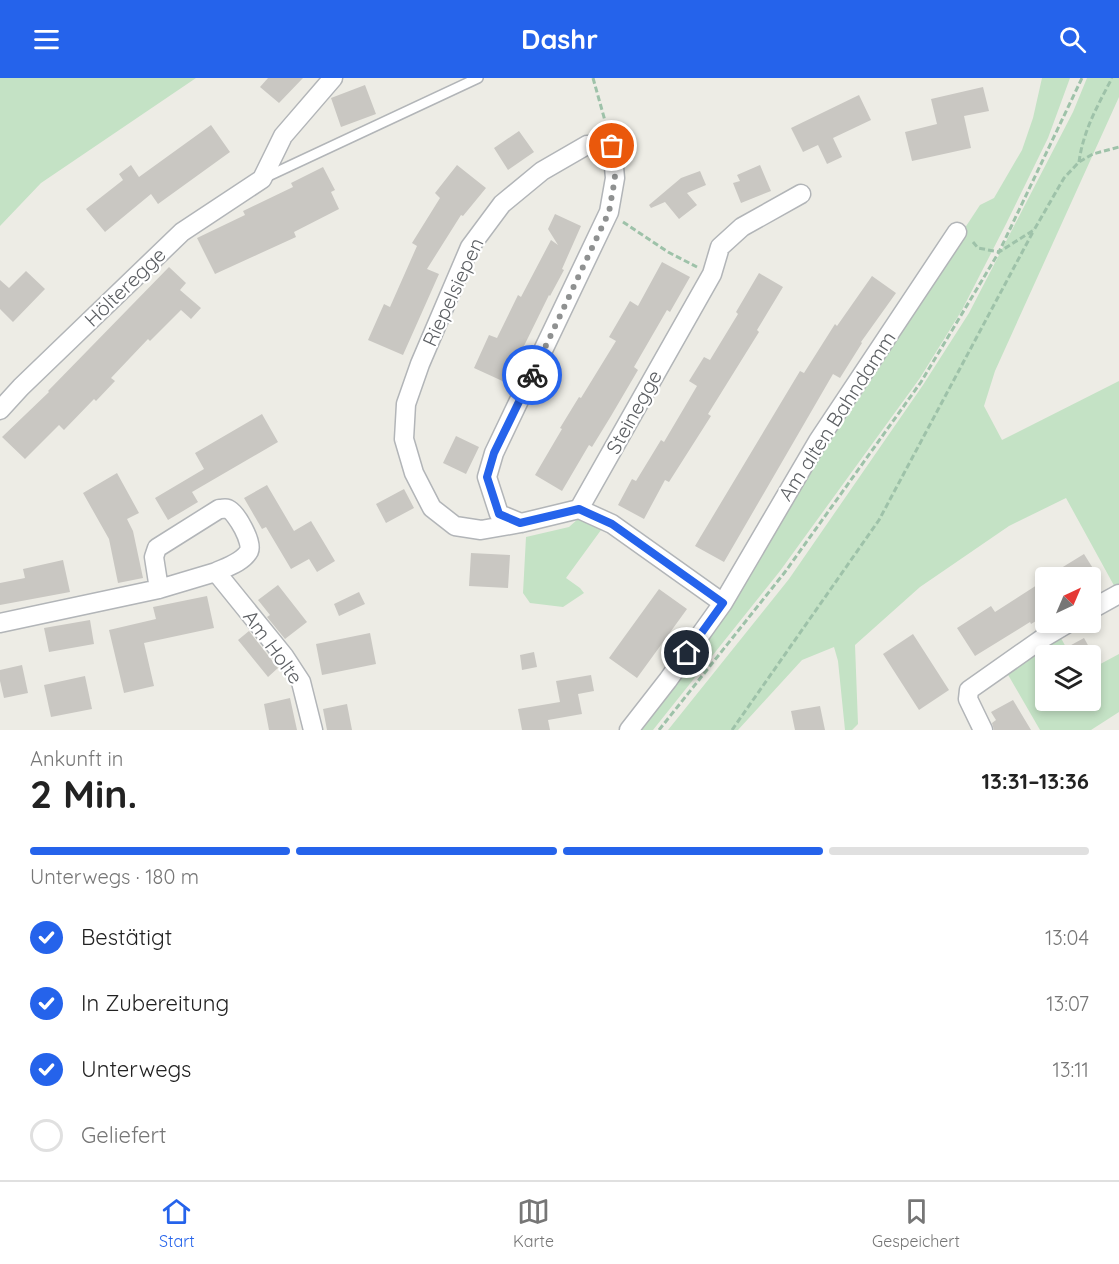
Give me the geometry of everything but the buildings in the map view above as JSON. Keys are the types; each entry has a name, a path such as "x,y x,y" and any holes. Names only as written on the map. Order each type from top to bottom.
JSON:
{"street":[{"path":"262,179 283,136 333,78"},
{"name":"Riepelsiepen","path":"579,509 481,530 455,526 432,508 414,473 404,439 406,404 420,364 470,247 502,204 542,171 587,146 612,146"},
{"path":"520,523 499,514 487,477 494,453 609,212 615,178 612,146"},
{"name":"Hölteregge","path":"0,410 182,232 262,179"},
{"name":"Steinegge","path":"579,509 712,274 720,247 742,226 801,194"},
{"name":"Am alten Bahndamm","path":"629,730 723,603 818,441 964,237"},
{"path":"0,623 159,589 216,572 242,559 250,549 250,543 234,513 225,508 219,509 157,548 154,557 159,589"},
{"path":"579,509 612,524 723,603"},
{"name":"Am Holte","path":"216,572 284,656 302,682 313,730"},
{"path":"1101,604 1119,594"},
{"path":"983,730 968,699 969,690 1051,633"}],"lane":[{"name":"Hölteregge","path":"262,179 478,78"}],"path":[{"path":"593,78 612,146"},
{"path":"658,730 785,572 921,382 999,252 1082,78"},
{"path":"1079,162 1081,146 1088,125 1112,78"},
{"path":"732,730 879,520 1064,178 1079,162 1093,154 1119,147"},
{"path":"609,212 668,252 712,274"},
{"path":"964,237 978,248 999,252 1034,230"}],"green space":[{"path":"0,78 196,78 41,183 0,226"},
{"path":"1042,78 1070,78 1048,138 962,310 920,378 780,571 653,730 634,730 980,205 994,198 1022,150 1033,118"},
{"path":"1087,78 1119,78 1119,97 995,371 984,406 1002,440 1119,381 1119,590 1117,591 1066,498 1009,526 920,587 855,645 858,724 852,730 845,730 838,661 834,647 802,660 738,730 668,730 789,579 923,385 969,313 1073,112"},
{"path":"578,519 601,530 566,578 584,593 563,607 530,603 523,593 526,537 569,527"},
{"path":"1061,638 1065,645 1050,645"},
{"path":"1119,654 1119,712 1091,730 1040,730 1007,673 1035,655 1035,711 1101,711 1101,664"}],"way so far":[{"path":"532,375 609,212 615,178 612,146"}],"route":[{"path":"532,375 494,453 487,477 499,514 520,523 579,509 612,524 723,603 687,653"}]}
